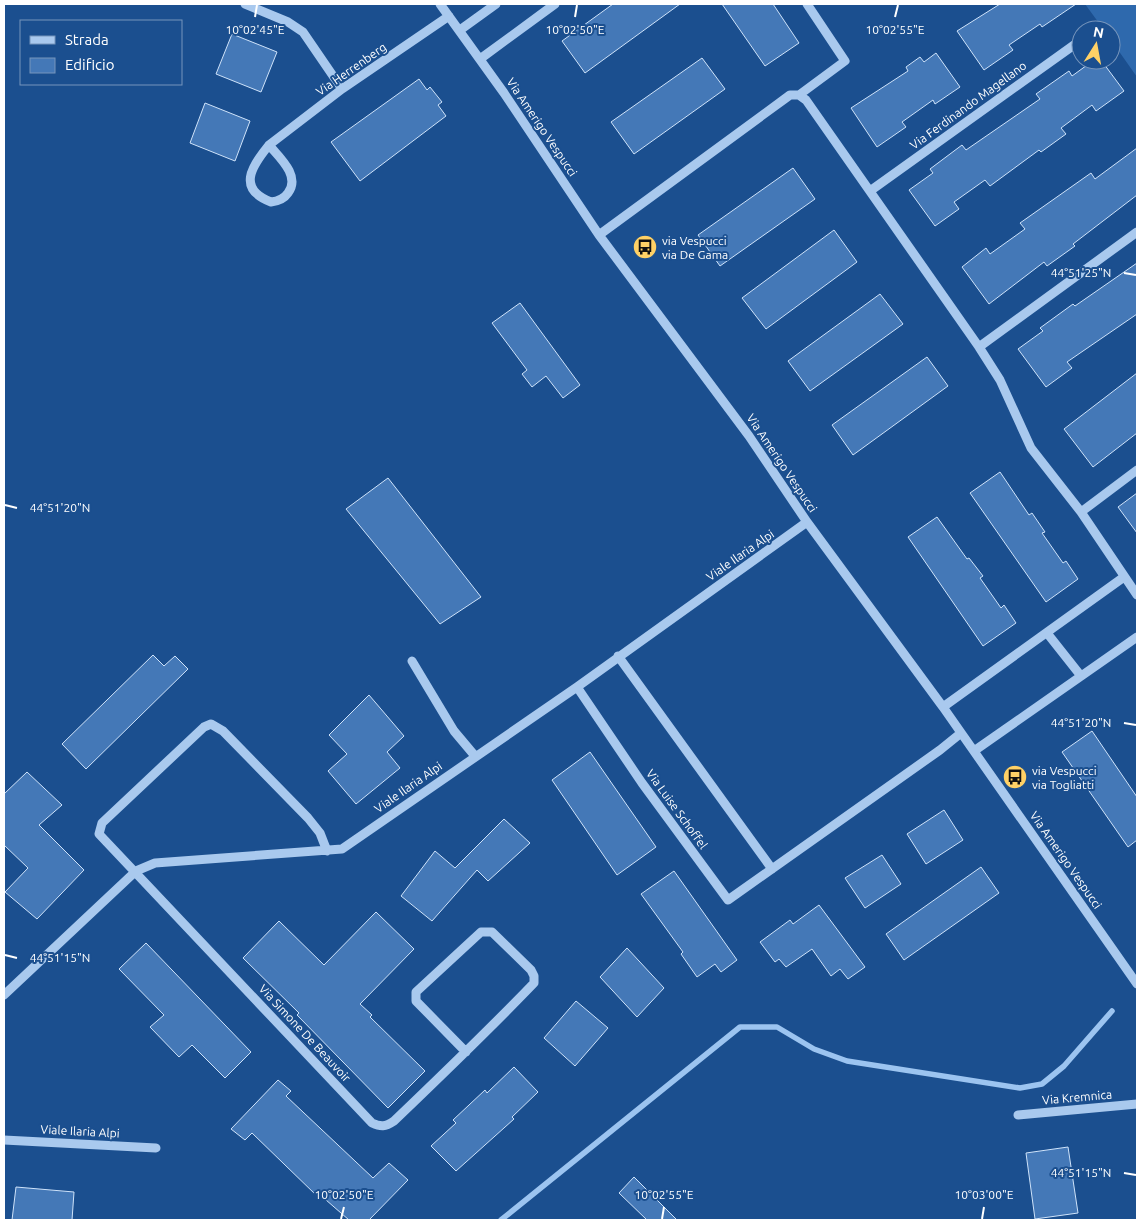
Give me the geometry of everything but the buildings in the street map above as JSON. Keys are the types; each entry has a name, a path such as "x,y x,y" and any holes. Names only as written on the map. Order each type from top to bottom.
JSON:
{"street":[{"path":"245,4 288,22 302,32 342,90"},
{"name":"Via Amerigo Vespucci","path":"440,4 480,59 599,235 749,436 807,522 943,707 1137,984"},
{"path":"460,30 496,4"},
{"path":"480,59 555,4"},
{"path":"799,95 845,61 807,4"},
{"name":"Via Herrenberg","path":"269,145 292,178 292,188 285,197 271,202 259,198 252,192 250,183 261,154 269,145 342,90 448,16"},
{"name":"Via Ferdinando Magellano","path":"870,190 1071,47"},
{"path":"599,235 790,95 799,95 806,100 870,190 978,347 1000,380 1031,448 1081,512 1137,595"},
{"path":"978,347 1137,232"},
{"path":"1081,512 1137,470"},
{"name":"Viale Ilaria Alpi","path":"4,995 136,871 155,863 342,849 577,687 807,522"},
{"path":"943,707 1124,577"},
{"path":"1047,633 1081,676"},
{"path":"974,751 1137,637"},
{"path":"618,656 772,869"},
{"path":"412,661 454,731 475,756"},
{"name":"Via Luise Schoffel","path":"577,687 642,783 728,900 940,750 961,733"},
{"name":"Via Simone De Beauvoir","path":"327,851 320,833 308,818 223,731 211,724 204,727 100,827 99,834 372,1122 386,1126 394,1121 466,1052 534,983 534,976 531,970 492,932 481,932 416,992 416,1001 466,1052"},
{"name":"Via Kremnica","path":"1018,1115 1137,1104"},
{"name":"Viale Ilaria Alpi","path":"4,1140 156,1148"}],"shaded area":[{"path":"1085,4 1137,4 1137,77 1121,54 1121,20 1097,20"}],"waterway":[{"path":"501,1220 740,1027 777,1027 814,1049 847,1061 1020,1088 1042,1084 1064,1066 1112,1011"}],"place":[{"name":"via Vespucci via De Gama","path":"645,247"},
{"name":"via Vespucci via Togliatti","path":"1015,777"}]}
